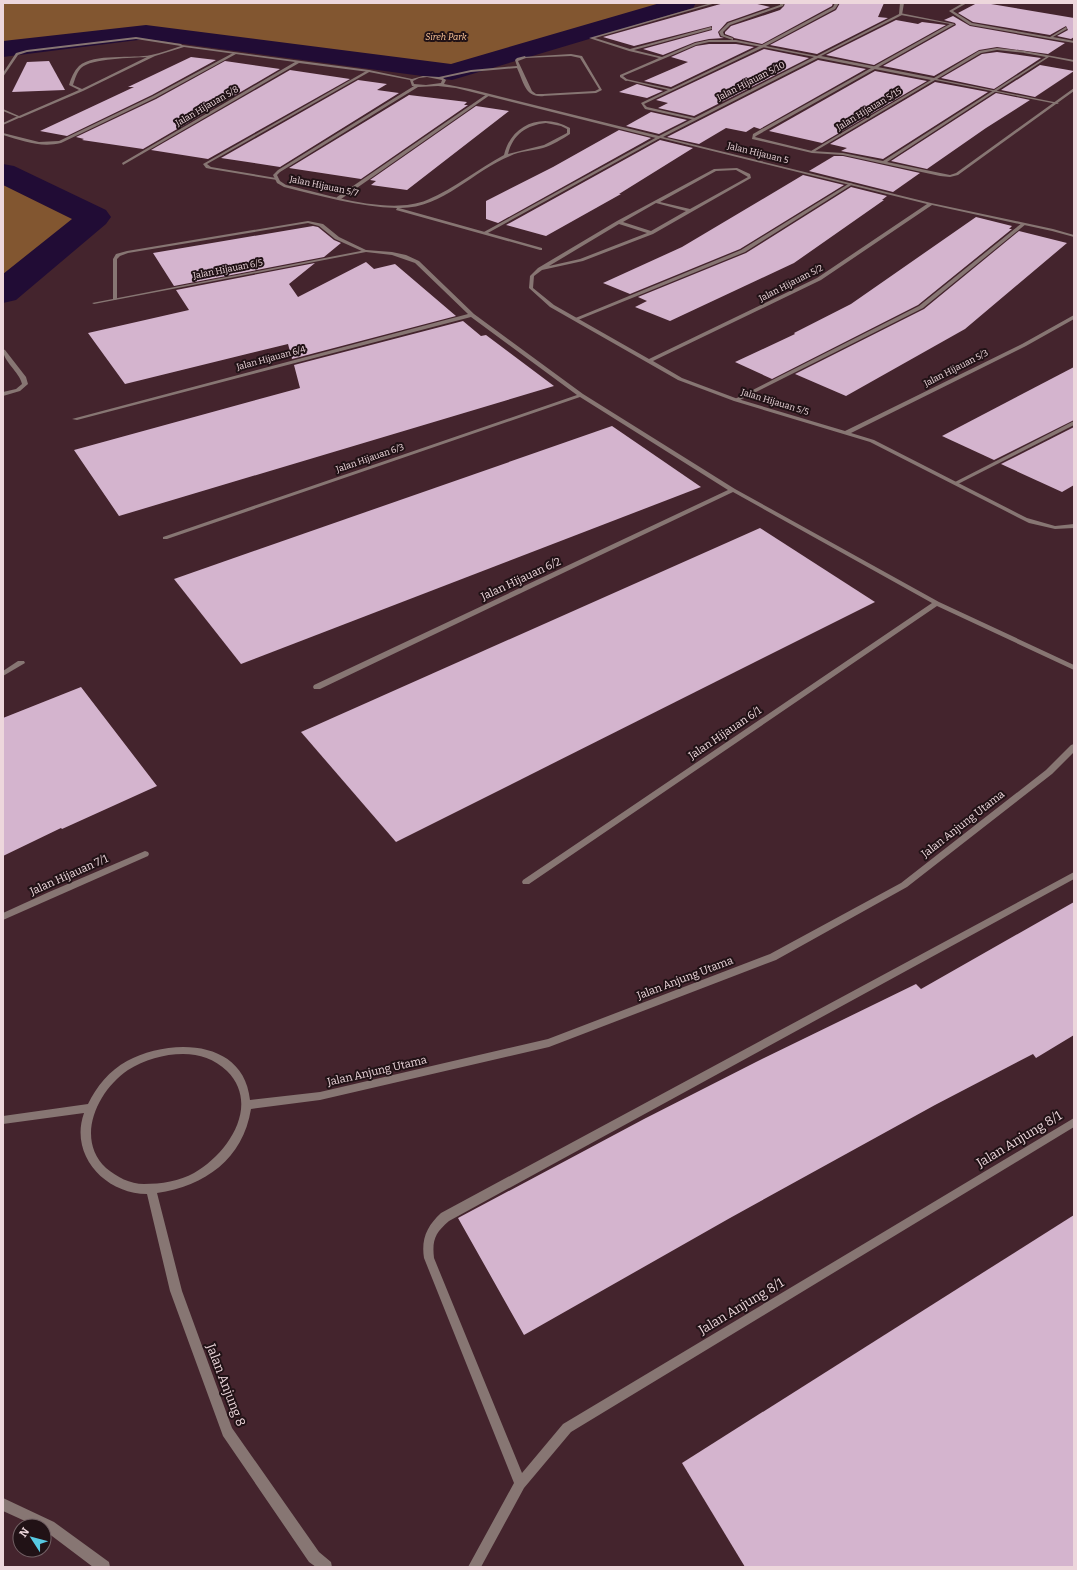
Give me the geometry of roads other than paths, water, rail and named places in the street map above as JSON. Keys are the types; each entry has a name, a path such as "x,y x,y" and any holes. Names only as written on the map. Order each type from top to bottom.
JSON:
{"street":[{"path":"661,58 591,38 714,3"},
{"path":"694,119 642,106 643,103 763,46 834,8 837,3"},
{"path":"902,3 901,14 953,24 752,136 758,140 812,152 839,153 940,175 954,176 1074,90"},
{"path":"965,3 951,11 971,24 1074,42"},
{"path":"736,41 723,36 721,32 730,24 782,4"},
{"name":"Jalan Hijauan 5/10","path":"484,233 694,119 901,14"},
{"path":"630,50 711,28"},
{"path":"1050,38 1066,28"},
{"path":"3,76 17,54 27,51 136,38 234,54 369,71 413,80 427,77 444,80 442,84 438,85"},
{"path":"671,90 626,80 621,76 695,44 709,41 736,41 1057,103"},
{"path":"3,124 82,90 154,56 184,46"},
{"name":"Jalan Hijauan 5/15","path":"812,152 980,52 986,50 1006,49 1074,61"},
{"path":"3,134 41,144 60,142 154,97 234,54"},
{"path":"571,55 581,57 601,89 596,92 535,95 530,92 518,67 516,60 524,58 571,55"},
{"path":"82,90 71,85 79,67 82,65 97,61 154,56"},
{"path":"883,163 1048,57"},
{"name":"Jalan Hijauan 5/8","path":"123,164 298,62"},
{"path":"438,78 471,71 518,67"},
{"path":"276,179 211,168 204,164 369,71"},
{"path":"413,80 411,83 417,86"},
{"name":"Jalan Hijauan 5","path":"417,86 428,87 438,85 488,95 931,204 1074,236"},
{"name":"Jalan Hijauan 5/7","path":"417,86 279,171 275,175 278,182 285,186 393,208 416,205 426,201 506,156 543,146 569,133 569,129 559,124 548,123 525,127 511,140 506,156"},
{"path":"339,198 488,95"},
{"path":"3,110 19,117"},
{"path":"726,168 737,169 750,175 750,177 651,233 581,260 540,269 619,222 715,170 726,168"},
{"path":"576,319 743,251 851,184"},
{"path":"656,202 691,211"},
{"name":"Jalan Hijauan 5/2","path":"650,361 819,279 931,204"},
{"path":"393,208 540,249"},
{"path":"115,299 115,259 118,255 127,252 308,222 321,225 336,238 366,251 391,252 406,256 417,262 472,315 581,395 733,490 937,604 1074,668"},
{"path":"619,222 651,233"},
{"path":"736,400 921,307 1024,224"},
{"name":"Jalan Hijauan 6/5","path":"94,303 366,251"},
{"name":"Jalan Hijauan 5/5","path":"540,269 532,276 531,288 552,306 680,379 736,400 872,441 1024,519 1042,526 1064,529 1074,526"},
{"name":"Jalan Hijauan 6/4","path":"74,419 472,315"},
{"name":"Jalan Hijauan 5/3","path":"846,433 1024,344 1074,317"},
{"path":"3,351 23,377 25,384 17,390 3,394"},
{"name":"Jalan Hijauan 6/3","path":"165,538 581,395"},
{"path":"956,483 1074,423"},
{"name":"Jalan Hijauan 6/2","path":"318,687 733,490"},
{"name":"Jalan Hijauan 6/1","path":"526,882 937,604"},
{"path":"3,674 21,663"},
{"name":"Jalan Anjung Utama","path":"247,1105 320,1096 549,1043 773,957 904,885 1049,772 1074,747"},
{"name":"Jalan Hijauan 7/1","path":"3,917 145,854"},
{"path":"520,1484 429,1258 427,1247 429,1235 435,1225 445,1217 1074,875"},
{"path":"180,1050 201,1052 220,1059 234,1071 244,1086 247,1105 243,1124 234,1144 218,1162 198,1176 175,1186 151,1189 128,1187 108,1178 94,1165 86,1148 84,1128 90,1108 101,1090 117,1073 137,1060 158,1053 180,1050"},
{"path":"3,1120 90,1108"},
{"name":"Jalan Anjung 8/1","path":"474,1567 520,1484 567,1428 1074,1122"},
{"name":"Jalan Anjung 8","path":"151,1189 176,1291 227,1432 314,1557 326,1567"},
{"path":"3,1504 50,1526 104,1567"}],"waterway":[{"path":"3,49 146,32 452,72 685,3"},
{"path":"3,173 94,217 3,292"}],"park label":[{"name":"Sireh Park","path":"446,37"}]}
